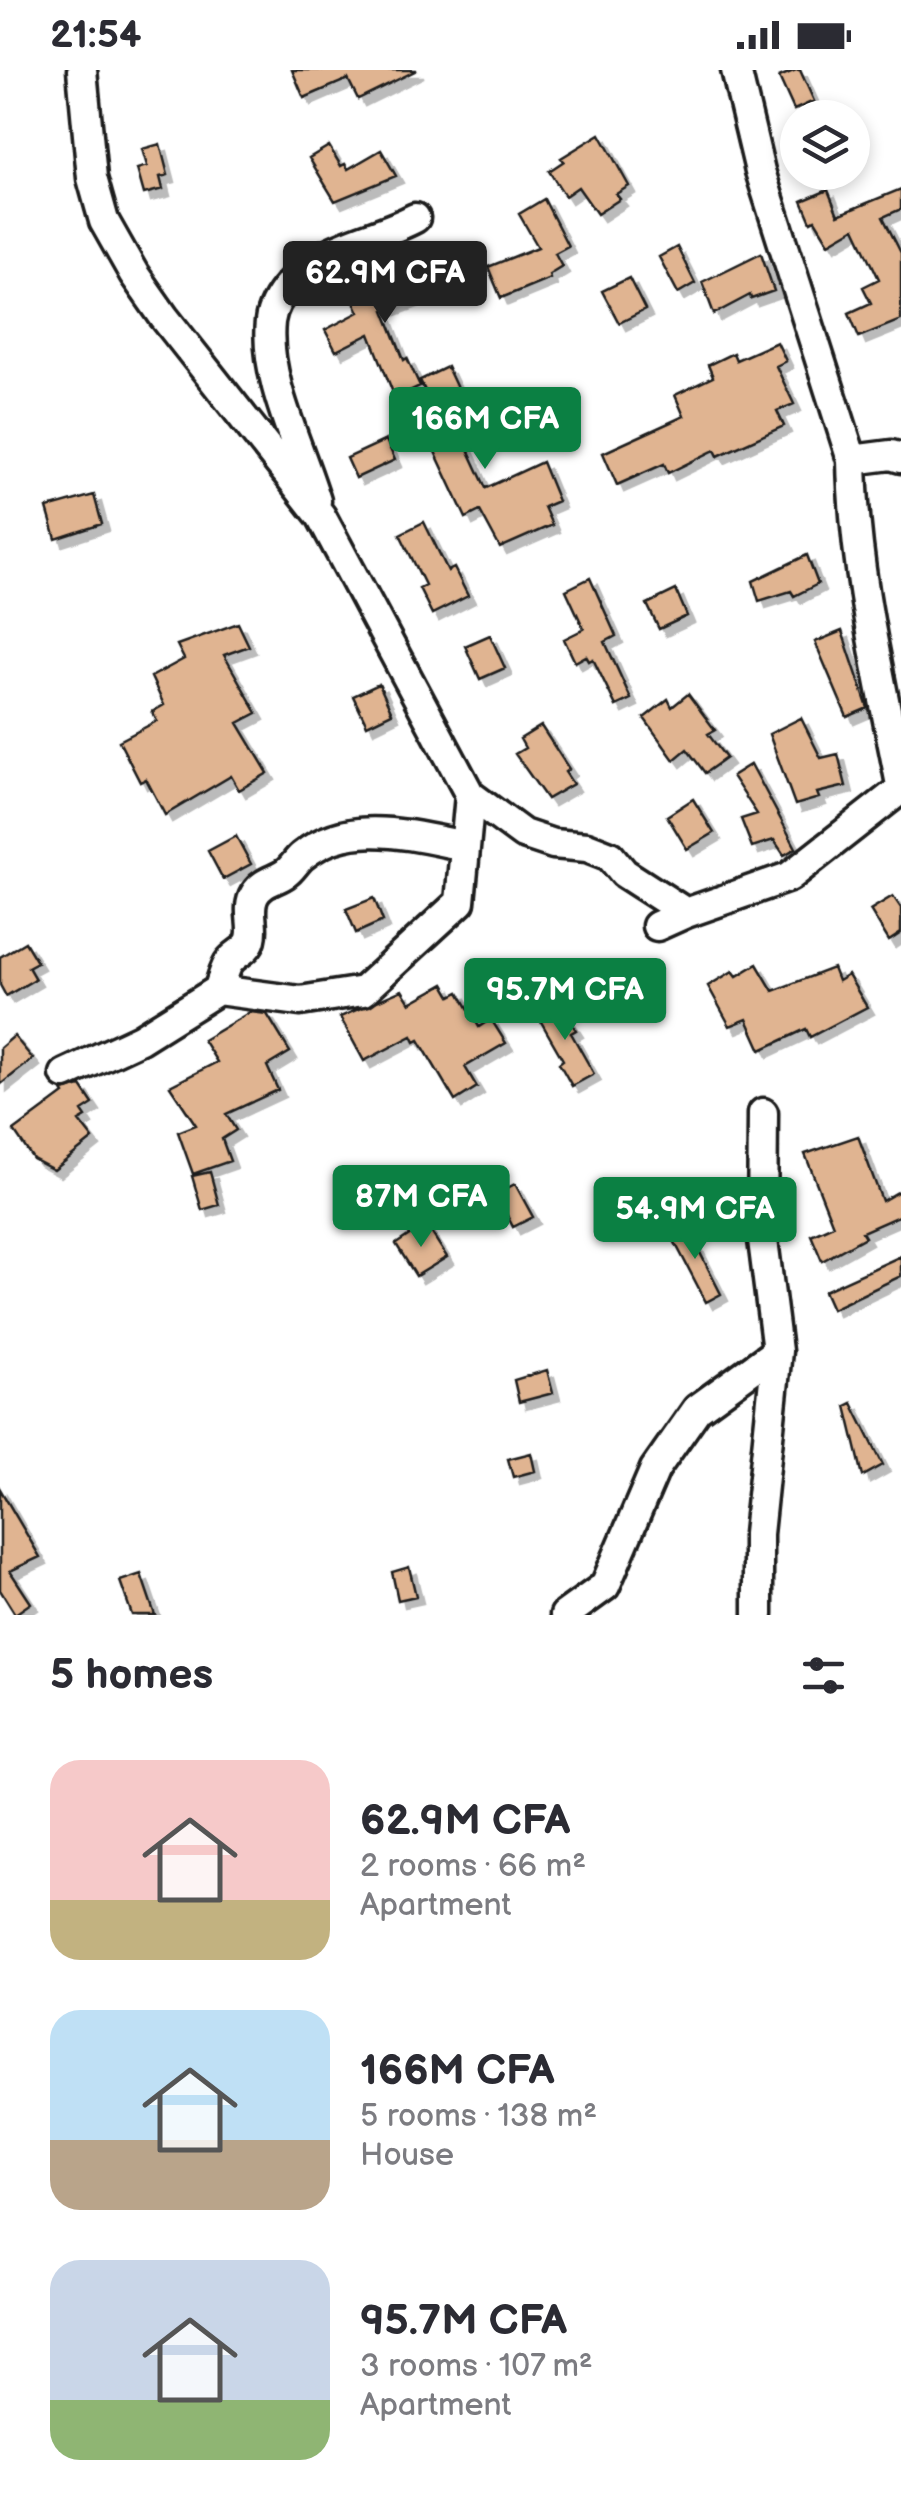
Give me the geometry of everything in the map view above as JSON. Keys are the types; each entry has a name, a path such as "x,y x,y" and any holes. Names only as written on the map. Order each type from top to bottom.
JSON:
{"street":[{"path":"82,70 92,178 104,221 164,317 321,516"},
{"path":"657,926 789,877 901,787 870,631 853,508 852,460 760,171 736,70"},
{"path":"415,218 385,234 324,256 297,276 270,319 274,364 288,422 321,516 470,795 523,834 554,844 587,847 610,856 624,874 686,913"},
{"path":"852,460 891,455 901,458"},
{"path":"218,990 300,1001 363,992 460,902 470,795"},
{"path":"64,1074 140,1039 218,990 230,961 252,939 249,913 254,895 268,880 284,875 302,856 326,841 358,830 465,846"},
{"path":"758,1615 758,1534 777,1351 762,1232 763,1114"},
{"path":"565,1615 605,1586 655,1469 697,1409 777,1351"}],"building":[{"path":"292,70 417,70 358,99 348,79 304,98"},
{"path":"800,70 814,100 789,100 779,77"},
{"path":"600,134 629,186 616,194 620,199 597,214 578,187 565,196 549,171 564,161 561,158"},
{"path":"160,144 168,175 160,177 163,189 144,194 137,169 147,166 142,149"},
{"path":"329,146 341,166 345,164 348,169 381,150 396,176 335,201 309,158"},
{"path":"901,189 901,209 883,217 901,253 901,320 859,337 849,313 871,303 863,287 879,279 855,228 829,243 815,220 811,222 802,201 828,190 838,215"},
{"path":"544,199 568,246 555,253 562,266 549,274 550,278 501,298 488,267 538,247 519,214"},
{"path":"677,247 695,283 678,293 659,257"},
{"path":"761,253 774,291 751,299 750,295 714,314 702,282"},
{"path":"439,270 445,287 384,310 404,360 407,358 420,386 395,398 370,334 336,351 325,330 359,312 352,298 391,278 395,287"},
{"path":"629,278 645,310 619,323 602,291"},
{"path":"777,342 786,361 776,366 794,404 777,411 784,426 718,456 715,450 668,473 664,464 617,485 603,453 684,416 675,395 713,377 708,365 733,353 736,360"},
{"path":"447,367 470,416 456,423 486,488 542,462 558,501 544,507 552,525 500,548 480,511 466,518 424,428 439,421 420,380"},
{"path":"386,440 395,460 356,478 347,458"},
{"path":"94,495 102,524 56,539 47,508"},
{"path":"424,522 448,571 454,568 468,596 432,614 419,588 425,585 400,534"},
{"path":"807,555 818,584 794,596 791,591 759,601 753,581"},
{"path":"590,578 616,636 605,642 631,699 616,706 593,659 589,661 586,656 575,662 564,639 584,629 566,590"},
{"path":"676,590 687,616 659,629 647,604"},
{"path":"238,623 249,646 224,655 257,713 238,723 268,773 239,790 231,776 165,815 146,779 140,782 119,741 157,721 152,712 164,705 151,677 184,659 177,645"},
{"path":"842,631 868,708 847,717 815,642"},
{"path":"490,635 505,668 480,679 465,646"},
{"path":"379,684 392,713 367,725 353,696"},
{"path":"688,694 715,730 708,734 726,758 705,773 687,749 674,760 644,718 668,699 672,707"},
{"path":"801,718 821,758 838,754 846,786 817,793 819,798 795,805 769,734"},
{"path":"541,726 569,769 565,772 573,784 547,799 515,754 525,748 520,739"},
{"path":"751,764 796,848 784,855 774,840 752,847 741,819 757,814 732,776"},
{"path":"693,799 714,833 687,849 667,816"},
{"path":"236,836 251,864 223,879 208,851"},
{"path":"893,896 901,908 901,933 889,941 870,910"},
{"path":"374,898 383,921 356,933 346,909"},
{"path":"25,942 37,962 28,967 35,979 6,996 0,985 0,957"},
{"path":"757,964 773,991 833,968 838,981 848,975 867,1007 810,1037 806,1029 761,1050 747,1019 730,1026 708,986 733,971 737,976"},
{"path":"444,984 451,996 459,992 479,1027 491,1019 506,1043 465,1067 477,1087 455,1101 419,1040 415,1042 412,1036 364,1061 340,1017 402,990 410,1003"},
{"path":"557,1001 576,1030 571,1033 594,1074 572,1086 559,1063 563,1060 536,1013"},
{"path":"250,1012 267,1014 290,1052 267,1066 278,1090 226,1114 236,1130 222,1139 230,1161 193,1174 178,1132 196,1125 170,1086 217,1062 203,1040"},
{"path":"14,1036 33,1059 0,1085 0,1048"},
{"path":"81,1086 93,1104 82,1111 86,1117 79,1121 93,1139 54,1170 33,1159 14,1131 64,1094 62,1091"},
{"path":"858,1136 882,1201 901,1190 901,1215 862,1232 865,1237 822,1261 811,1235 833,1225 805,1154"},
{"path":"210,1172 219,1205 202,1210 192,1176"},
{"path":"515,1184 533,1217 513,1227 496,1194"},
{"path":"685,1223 721,1294 706,1302 669,1231"},
{"path":"426,1224 447,1257 416,1276 396,1244"},
{"path":"901,1256 901,1276 832,1309 824,1291"},
{"path":"547,1370 553,1393 519,1402 514,1380"},
{"path":"852,1403 883,1465 863,1476 846,1406"},
{"path":"531,1453 535,1471 513,1477 508,1459"},
{"path":"0,1489 40,1557 10,1571 31,1603 15,1614 0,1590"},
{"path":"409,1567 416,1596 398,1600 392,1572"},
{"path":"141,1574 155,1615 132,1615 120,1581"}]}
